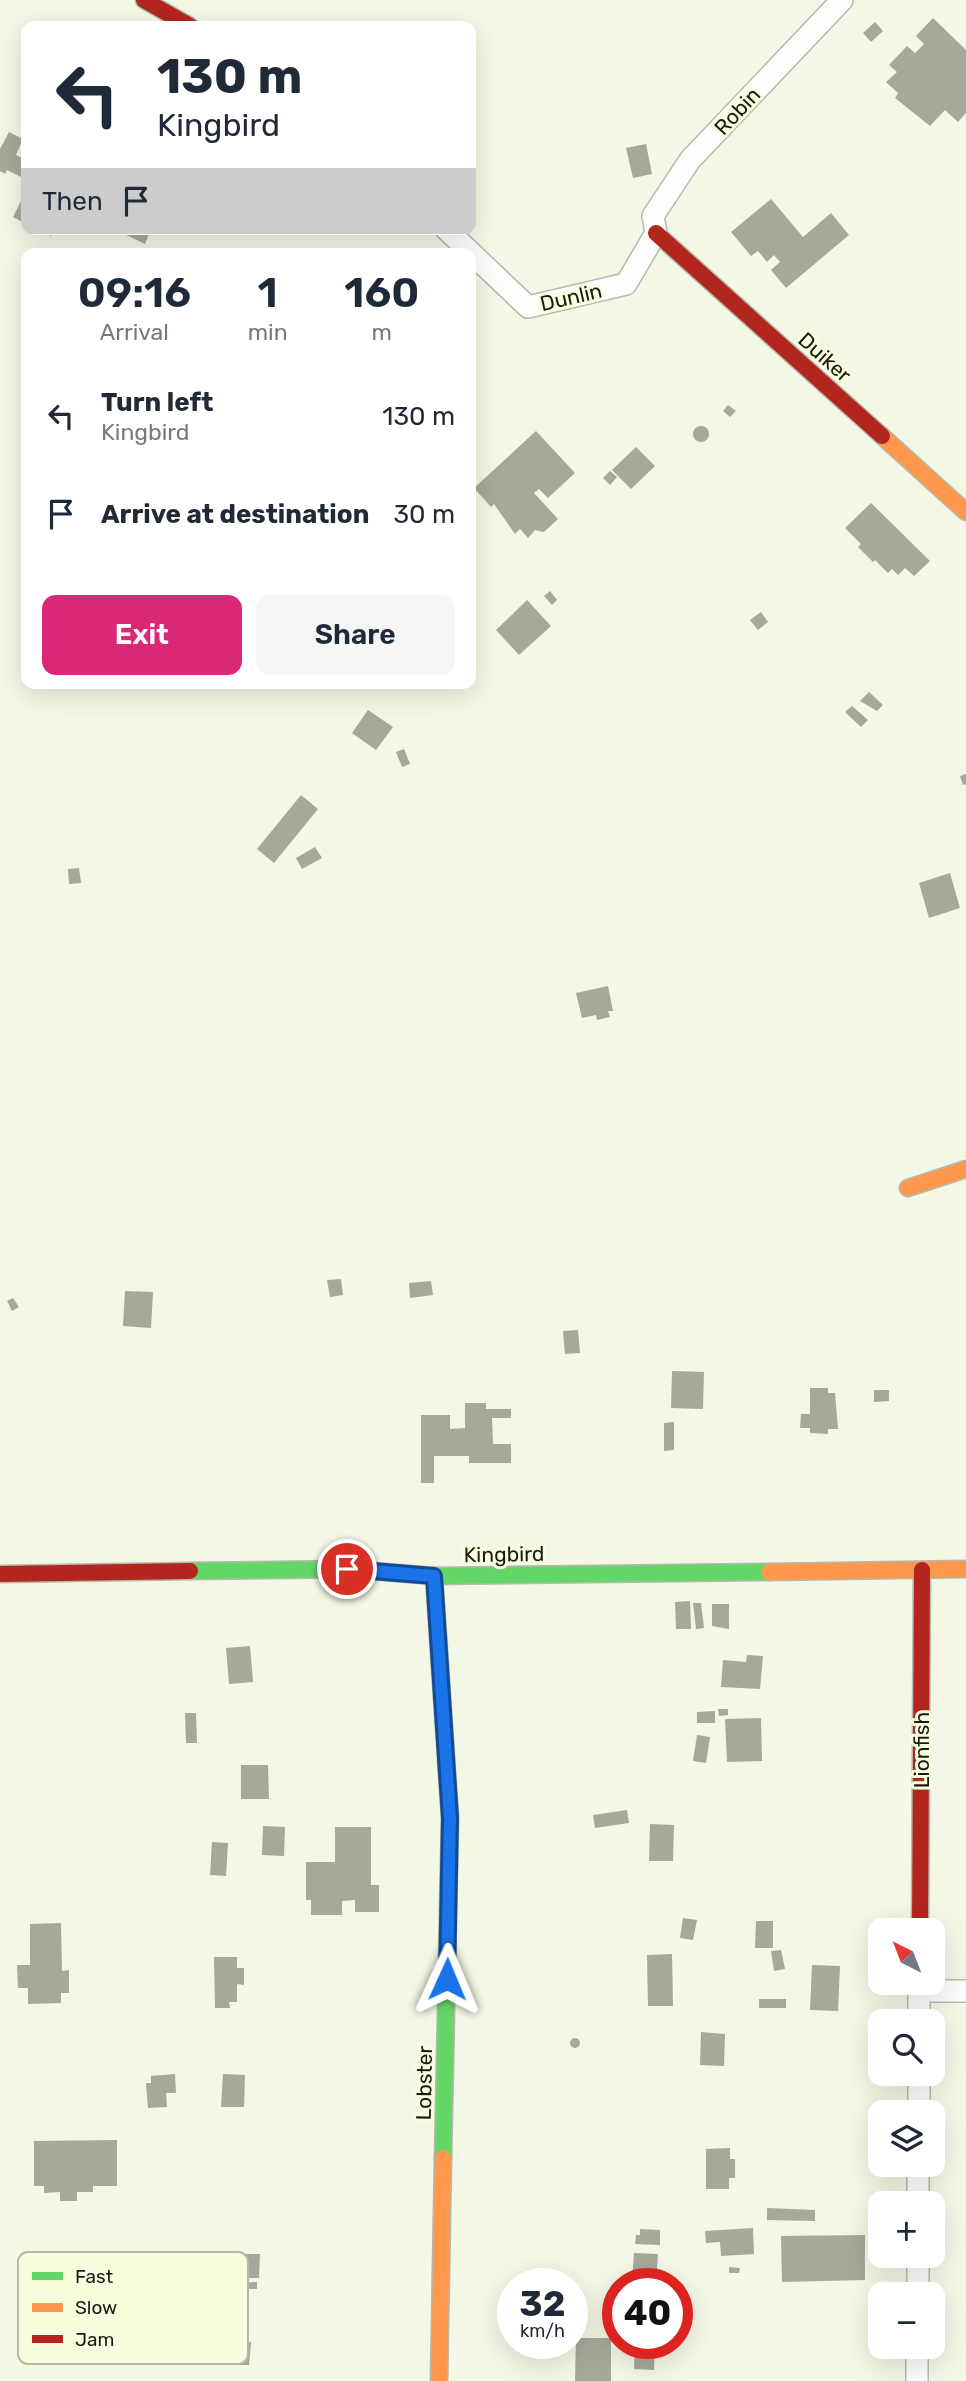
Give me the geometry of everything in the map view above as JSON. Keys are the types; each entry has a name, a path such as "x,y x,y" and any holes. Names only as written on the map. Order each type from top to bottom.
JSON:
{"street":[{"path":"144,0 181,21"},
{"name":"Robin","path":"656,233 653,216 690,160 842,0"},
{"name":"Dunlin","path":"476,258 528,307 626,284 656,233"},
{"name":"Duiker","path":"656,233 966,512"},
{"name":"Dunlin","path":"452,235 466,248"},
{"path":"908,1188 966,1170"},
{"name":"Kingbird","path":"0,1574 347,1569 434,1576 966,1569"},
{"name":"Lionfish","path":"920,1918 922,1570"},
{"name":"Lobster","path":"434,1576 450,1818 439,2381"},
{"path":"945,1990 966,1992"},
{"path":"917,2359 917,2381"}],"building":[{"path":"933,18 966,50 966,113 958,122 945,110 930,126 895,98 898,93 886,82 897,72 889,65 907,46 915,53 924,44 916,36"},
{"path":"875,22 883,31 871,42 863,33"},
{"path":"9,132 21,138 16,155 21,158 21,177 7,170 5,174 0,171 0,149"},
{"path":"646,144 652,174 633,178 626,148"},
{"path":"771,199 803,237 831,213 849,235 786,288 771,270 780,262 774,255 767,262 758,251 751,256 731,232"},
{"path":"21,201 21,221 13,217"},
{"path":"126,235 149,235 145,244"},
{"path":"728,405 736,411 730,417 723,411"},
{"path":"698,426 704,426 709,434 707,440 698,442 693,437 693,431"},
{"path":"536,431 575,473 548,498 539,489 534,493 558,519 544,532 535,530 528,538 520,529 515,534 494,504 491,507 476,490 476,486"},
{"path":"636,447 655,466 631,489 612,470"},
{"path":"610,471 617,477 610,485 603,478"},
{"path":"871,503 930,561 914,576 905,568 898,575 892,569 888,573 858,547 861,544 845,528"},
{"path":"550,591 557,600 552,605 544,596"},
{"path":"527,600 551,626 519,655 496,630"},
{"path":"761,612 768,622 758,630 750,620"},
{"path":"869,692 883,705 877,711 860,701"},
{"path":"852,706 868,720 861,727 845,712"},
{"path":"368,710 393,727 376,750 352,733"},
{"path":"404,749 410,764 402,767 396,752"},
{"path":"966,774 966,784 963,785 960,776"},
{"path":"301,795 318,809 274,863 257,849"},
{"path":"315,847 322,858 302,869 296,858"},
{"path":"79,868 81,883 69,884 68,869"},
{"path":"950,873 960,908 929,918 919,883"},
{"path":"608,986 613,1011 608,1011 610,1017 597,1020 596,1015 582,1018 576,993"},
{"path":"341,1279 343,1295 330,1297 327,1280"},
{"path":"431,1281 433,1295 410,1298 409,1283"},
{"path":"125,1291 153,1292 151,1328 123,1326"},
{"path":"13,1298 19,1307 12,1311 7,1301"},
{"path":"578,1330 580,1353 565,1354 563,1331"},
{"path":"672,1371 704,1372 703,1409 671,1408"},
{"path":"810,1388 828,1388 828,1393 835,1393 838,1429 828,1429 828,1434 810,1433 810,1428 800,1428 801,1414 810,1414"},
{"path":"874,1390 889,1390 889,1401 874,1402"},
{"path":"465,1403 486,1403 486,1409 511,1409 511,1418 492,1418 493,1444 511,1444 511,1463 469,1463 469,1456 434,1456 434,1483 421,1483 421,1415 450,1415 450,1429 465,1428"},
{"path":"674,1422 674,1450 664,1451 664,1423"},
{"path":"690,1601 691,1629 676,1629 675,1602"},
{"path":"693,1603 701,1603 704,1628 696,1629"},
{"path":"712,1604 729,1604 729,1629 712,1626"},
{"path":"250,1646 253,1682 229,1684 226,1648"},
{"path":"747,1655 763,1656 760,1689 721,1687 723,1660 746,1662"},
{"path":"718,1709 728,1709 728,1715 719,1716"},
{"path":"715,1711 715,1723 697,1723 697,1712"},
{"path":"185,1713 196,1713 197,1743 186,1743"},
{"path":"761,1718 762,1761 727,1762 725,1719"},
{"path":"697,1735 710,1737 706,1763 693,1761"},
{"path":"241,1765 268,1765 269,1799 241,1799"},
{"path":"627,1810 629,1823 595,1828 593,1815"},
{"path":"650,1824 674,1825 673,1861 649,1861"},
{"path":"263,1826 285,1827 284,1856 262,1855"},
{"path":"335,1827 371,1827 371,1885 379,1885 379,1912 355,1912 355,1900 342,1901 342,1915 311,1915 311,1900 306,1900 306,1862 335,1862"},
{"path":"212,1842 228,1843 226,1876 210,1875"},
{"path":"683,1918 697,1920 693,1940 680,1938"},
{"path":"756,1921 773,1921 773,1948 755,1948"},
{"path":"61,1923 62,1971 69,1970 69,1993 61,1993 61,2003 28,2004 28,1988 18,1988 17,1965 30,1965 30,1924"},
{"path":"781,1950 785,1969 774,1971 771,1951"},
{"path":"672,1954 673,2006 648,2006 647,1955"},
{"path":"214,1957 237,1957 237,1968 244,1968 244,1985 237,1984 237,2002 229,2002 230,2008 215,2008"},
{"path":"812,1965 840,1966 838,2011 810,2010"},
{"path":"759,1999 786,1999 786,2008 759,2008"},
{"path":"701,2032 725,2034 724,2066 700,2065"},
{"path":"575,2038 579,2039 579,2047 575,2048 571,2047 570,2043 571,2039"},
{"path":"175,2074 176,2093 166,2093 167,2107 148,2108 146,2083 151,2083 151,2076"},
{"path":"223,2074 245,2075 244,2107 221,2107"},
{"path":"117,2140 117,2186 93,2186 93,2192 77,2192 77,2201 60,2201 60,2192 44,2193 44,2186 34,2186 34,2141"},
{"path":"730,2148 730,2159 735,2159 735,2178 729,2178 729,2189 706,2189 706,2149"},
{"path":"767,2208 815,2210 815,2221 767,2220"},
{"path":"753,2228 754,2254 721,2256 720,2242 706,2243 705,2231"},
{"path":"640,2229 660,2230 660,2245 635,2244"},
{"path":"865,2235 865,2280 782,2282 781,2236"},
{"path":"634,2253 658,2254 657,2268 633,2268"},
{"path":"248,2254 260,2254 259,2278 248,2278"},
{"path":"729,2267 740,2268 739,2273 729,2273"},
{"path":"257,2282 257,2289 248,2289 248,2283"},
{"path":"588,2338 602,2338 602,2359 611,2359 611,2381 575,2381 576,2359 588,2359"},
{"path":"248,2342 251,2342 249,2365 218,2365 248,2364"},
{"path":"634,2359 654,2359 654,2370 634,2369"}],"traffic: fast":[{"path":"190,1571 347,1569 434,1576 769,1572"},
{"path":"434,1576 450,1818 443,2158"}],"traffic: slow":[{"path":"882,436 966,512"},
{"path":"908,1188 966,1169"},
{"path":"769,1572 966,1569"},
{"path":"439,2381 443,2158"}],"traffic: jam":[{"path":"144,0 181,21"},
{"path":"656,233 882,436"},
{"path":"920,1918 922,1570"},
{"path":"0,1574 190,1571"}],"route":[{"path":"347,1569 434,1576 450,1818 447,1979"}]}
